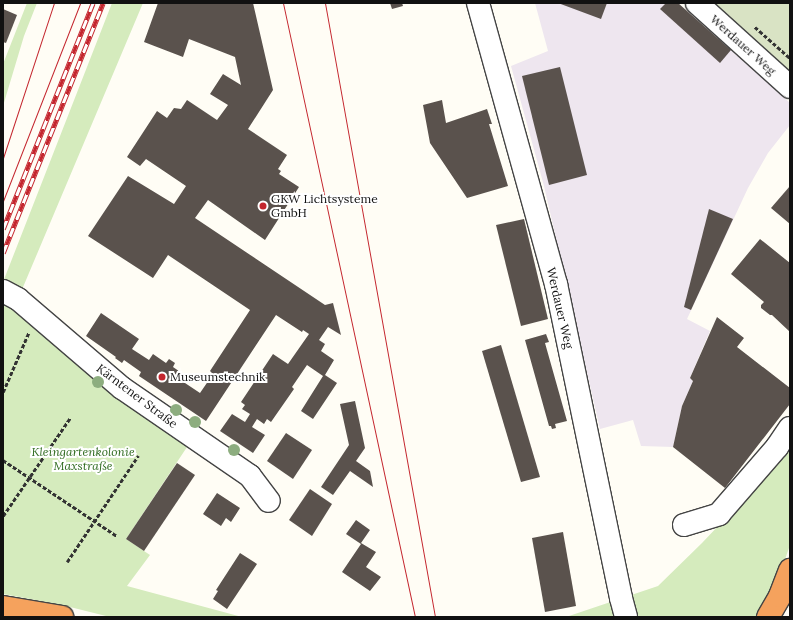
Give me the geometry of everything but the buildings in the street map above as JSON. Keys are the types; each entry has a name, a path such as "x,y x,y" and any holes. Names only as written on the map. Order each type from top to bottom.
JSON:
{"highway":[{"path":"768,617 780,596 790,570"},
{"path":"3,607 62,617"}],"street":[{"name":"Werdauer Weg","path":"478,3 556,284 624,608"},
{"name":"Werdauer Weg","path":"697,3 790,87"},
{"name":"Kärntener Straße","path":"3,291 13,295 122,388 250,476 269,501"},
{"path":"684,525 719,514 777,447 790,428"}],"path":[{"path":"750,23 790,58"},
{"path":"3,392 37,315"},
{"path":"3,516 70,418"},
{"path":"67,562 138,456"},
{"path":"3,460 117,536"}],"shaded area":[{"path":"535,3 678,3 790,103 790,125 768,153 748,188 687,319 710,331 690,378 693,381 682,406 673,447 641,446 633,420 600,429 544,186 511,66 548,51"}],"green space":[{"path":"27,3 37,3 24,36 3,106 3,64"},
{"name":"Kleingartenkolonie Maxstraße","path":"112,3 143,3 18,299 193,438 126,539 150,555 127,586 242,617 110,617 62,605 3,594 3,282"},
{"path":"709,3 790,3 790,75"},
{"path":"790,443 790,545 779,577 758,617 566,617 658,586 702,543 756,486"}],"tram line":[{"path":"3,158 54,3"},
{"path":"3,201 80,3"},
{"path":"283,3 415,617"},
{"path":"325,3 435,617"}],"railway":[{"path":"3,229 93,3"},
{"path":"3,253 103,3"}],"place":[{"name":"GKW Lichtsysteme GmbH","path":"263,206"},
{"name":"Museumstechnik","path":"162,377"}]}
